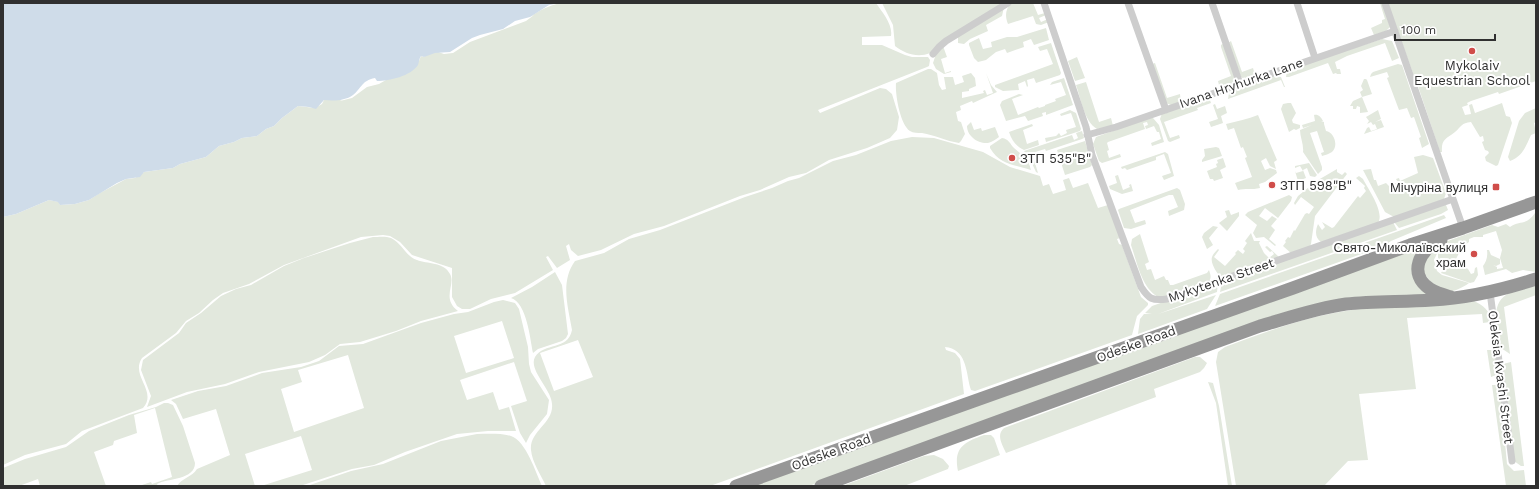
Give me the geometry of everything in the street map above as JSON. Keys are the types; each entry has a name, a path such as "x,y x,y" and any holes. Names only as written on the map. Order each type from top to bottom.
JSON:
{"highway":[{"name":"Odeske Road","path":"736,486 1410,245 1536,202"},
{"path":"1461,297 1430,289 1423,283 1418,270 1418,264 1422,253 1426,249 1436,242 1457,234 1463,228"},
{"name":"Odeske Road","path":"821,486 1288,318 1345,304 1461,297 1490,292 1536,279"}],"street":[{"path":"932,54 946,41 1008,3"},
{"name":"Mykytenka Street","path":"1044,3 1071,79 1098,171 1141,287 1152,299 1167,300 1453,199"},
{"path":"1128,3 1166,110"},
{"path":"1212,3 1240,84"},
{"path":"1297,3 1315,58"},
{"path":"1385,3 1463,228"},
{"name":"Ivana Hryhurka Lane","path":"1087,135 1103,132 1395,31"},
{"name":"Oleksia Kvashi Street","path":"1490,292 1512,462"}],"shaded area":[{"path":"560,3 876,3 889,23 891,36 862,37 862,45 882,45 905,55 912,57 928,57 930,60 929,66 927,67 818,110 820,113 880,88 886,89 892,94 899,117 897,130 890,138 867,148 829,160 806,173 789,177 760,190 740,196 664,226 634,234 601,250 578,256 571,250 569,244 566,246 570,260 557,268 548,256 546,257 553,270 515,293 491,299 470,309 462,309 457,306 452,297 452,268 412,255 400,242 390,236 383,235 361,237 284,265 249,284 223,293 199,313 186,321 176,333 142,358 139,365 139,371 147,396 147,402 143,408 82,431 66,444 25,455 3,465 3,217 16,214 49,200 59,202 60,205 75,204 89,200 126,179 135,178 144,172 173,168 180,164 206,157 219,146 242,138 257,136 266,129 274,126 298,106 315,108 322,104 324,100 342,100 340,101 352,98 367,87 379,84 419,61 421,56 424,57 428,54 438,52 444,54 453,53 470,42 526,21 541,10"},
{"path":"882,3 1004,3 930,53 916,55 907,53 895,46 893,25"},
{"path":"1011,3 1033,3 1038,15 1045,13 1046,15 1039,18 1041,22 1048,19 1049,22 1041,25 1036,24 1033,16 1008,24 1006,13"},
{"path":"1380,3 1382,3 1390,27 1386,31 1374,35 1371,28 1382,23 1382,20 1385,19"},
{"name":"Mykolaiv Equestrian School","path":"1388,3 1536,3 1536,81 1499,94 1498,92 1471,101 1467,103 1468,105 1462,107 1465,115 1471,114 1469,105 1472,104 1475,113 1502,103 1506,116 1510,117 1512,123 1498,165 1496,166 1486,161 1485,157 1489,153 1485,150 1482,142 1484,141 1483,136 1480,137 1471,122 1463,124 1445,140 1442,144 1442,152 1440,152 1417,83 1418,82 1416,82"},
{"path":"1004,7 1002,16 986,25 988,31 970,39 964,44 958,43 958,36"},
{"path":"1046,28 1049,40 1034,45 1031,39 1023,42 1024,47 1007,53 1005,49 996,52 986,60 978,62 974,58 969,45 969,43 979,38 983,49 992,47 991,42 1007,37 1017,37"},
{"path":"1382,39 1392,41 1399,58 1392,61 1385,43 1347,56 1335,62 1337,69 1340,69 1341,74 1333,74 1328,63 1286,77 1287,70 1292,68 1293,72 1300,69 1299,66"},
{"path":"1231,41 1242,72 1253,68 1255,75 1254,77 1246,80 1241,77 1228,43"},
{"path":"1051,43 1061,73 1060,75 1036,83 1034,78 1027,80 1027,87 1025,81 1018,84 1019,90 1003,91 995,87 995,85 1053,64 1047,49 1040,51 1038,47"},
{"path":"1224,43 1235,78 1231,84 1220,89 1218,81 1231,76 1221,47"},
{"path":"943,46 947,57 941,59 945,73 951,71 944,74 936,69 933,63 937,51"},
{"path":"1077,57 1085,78 1075,81 1068,61"},
{"path":"1155,63 1167,98 1180,94 1181,103 1171,105 1166,103 1152,64"},
{"path":"1398,64 1402,65 1429,144 1422,148 1419,138 1421,137 1414,117 1411,118 1407,108 1399,110 1387,78 1389,77 1387,72 1370,77 1373,72"},
{"path":"931,69 937,73 939,85 942,90 946,89 944,77 953,77 955,85 964,82 962,76 971,73 975,78 976,86 969,89 969,91 962,92 962,98 984,93 983,91 985,90 987,95 993,93 986,73 991,85 997,92 973,103 972,101 960,106 961,110 956,112 958,121 961,122 965,134 959,143 927,134 911,132 903,122 897,101 896,83"},
{"path":"1274,74 1281,77 1285,87 1281,80 1228,99 1231,90"},
{"path":"1064,78 1073,105 1046,115 1046,112 1042,113 1043,116 1028,121 1025,116 1006,121 1000,105 1002,101 1019,94 1023,95 1012,99 1018,115 1038,107 1045,106 1056,101 1055,99 1066,95 1061,82 1050,85 1052,82"},
{"path":"1364,79 1366,79 1372,94 1362,97 1360,92 1363,90 1361,86"},
{"path":"1086,82 1099,122 1111,118 1113,126 1097,129 1089,121 1076,85"},
{"path":"1209,97 1211,103 1197,108 1198,110 1164,122 1170,138 1179,135 1180,138 1170,142 1168,141 1160,119 1162,113"},
{"path":"1362,97 1368,112 1360,113 1360,107 1357,106 1356,109 1353,109 1353,106 1350,106 1353,101"},
{"path":"1291,103 1296,113 1292,120 1293,123 1300,125 1300,128 1289,132 1281,109 1283,104"},
{"path":"1215,104 1217,109 1225,106 1227,113 1221,116 1223,123 1211,127 1209,122 1218,119 1213,105"},
{"path":"1536,108 1536,122 1534,123 1536,133 1531,135 1526,147 1521,153 1510,161 1508,157 1519,121 1525,113"},
{"path":"1070,110 1076,113 1081,129 1080,131 1046,142 1045,138 1056,136 1059,133 1061,136 1067,133 1066,130 1076,127 1071,113 1061,116 1060,114"},
{"path":"1378,110 1381,119 1375,122 1381,120 1384,127 1364,134 1369,127 1371,131 1377,129 1375,124 1373,125 1371,122 1367,124 1369,121 1366,117"},
{"path":"1258,115 1277,160 1274,162 1276,169 1270,166 1266,158 1261,161 1265,170 1270,168 1276,170 1277,173 1265,182 1259,184 1260,188 1238,190 1235,183 1252,177 1245,158 1247,157 1243,147 1241,148 1234,128 1228,130 1226,124"},
{"path":"1314,115 1318,115 1321,118 1323,121 1321,121 1324,122 1326,131 1331,134 1335,140 1335,146 1332,152 1322,156 1321,153 1324,152 1317,131 1310,133 1322,167 1322,170 1318,174 1303,152 1300,133 1300,130 1312,125 1303,128 1302,125 1315,121"},
{"path":"1149,118 1153,118 1159,125 1164,142 1152,146 1151,143 1161,139 1159,132 1157,132 1154,126 1146,129 1145,126 1148,125 1147,122 1143,123 1145,129 1107,143 1109,158 1120,154 1121,157 1102,163 1099,161 1093,144 1096,137"},
{"path":"971,122 974,130 981,128 982,131 995,127 999,137 988,143 977,141 967,130 967,126"},
{"path":"1032,124 1033,126 1023,130 1027,144 1038,140 1039,145 1024,150 1015,143 1009,132"},
{"path":"1082,131 1084,138 1082,139 1046,151 1045,149 1032,153 1038,173 1036,172 1029,157 1024,151 1072,135 1074,140 1078,138 1076,133"},
{"path":"912,137 934,138 983,152 1010,167 1040,176 1043,186 1049,184 1053,194 1066,190 1063,180 1069,178 1073,188 1088,183 1098,208 1108,205 1120,238 1117,239 1119,244 1122,245 1141,297 1148,303 1148,305 1137,316 1132,335 975,391 971,390 966,367 961,356 952,349 945,347 946,350 955,353 960,359 964,394 710,486 546,486 533,459 531,443 537,432 549,417 552,411 552,404 551,398 537,374 534,362 535,357 539,352 561,344 570,337 572,330 567,303 566,286 570,269 575,261 604,253 629,239 660,230 799,178 833,161 856,155 891,141","holes":["578,340 593,377 554,391 540,353"]},
{"path":"1002,138 1008,141 1025,157 1031,170 1003,161 994,154 990,146"},
{"path":"1085,141 1092,165 1065,175 1057,150"},
{"path":"1219,148 1222,156 1202,162 1205,156 1204,149"},
{"path":"1165,152 1168,154 1174,176 1164,180 1162,176 1171,173 1164,154 1156,157 1156,160 1127,170 1125,168 1122,169 1121,167"},
{"path":"1423,155 1433,158 1446,193 1444,199 1394,217 1385,212 1363,170 1371,169 1374,180 1376,180 1378,186 1386,183 1389,186 1396,183 1398,188 1400,186 1396,179 1399,178 1400,181 1418,173 1414,157"},
{"path":"1223,158 1226,167 1220,170 1223,178 1214,181 1213,179 1210,179 1207,171 1217,167 1217,160"},
{"path":"1309,163 1317,175 1315,177 1310,176 1307,168 1303,170 1306,178 1298,181 1295,171 1296,173 1303,171 1300,166 1295,168 1295,166"},
{"path":"1337,169 1337,172 1342,175 1345,172 1347,174 1315,216 1310,246 1292,254 1283,246 1286,242 1285,241 1288,237 1290,238 1305,214 1309,214 1314,207 1301,197 1295,205 1294,203 1298,196 1313,183"},
{"path":"1118,175 1123,190 1130,187 1129,185 1131,184 1133,191 1122,194 1110,189 1109,186 1117,183 1115,176"},
{"path":"1359,176 1363,179 1378,207 1380,218 1378,223 1321,242 1316,234 1318,224 1322,230 1325,227 1322,222 1332,228 1334,227 1358,196 1360,198 1366,191 1364,188 1365,186 1356,178"},
{"path":"1177,188 1180,190 1185,204 1184,210 1169,216 1168,211 1178,207 1173,195 1169,195 1130,210 1135,223 1145,220 1146,224 1131,229 1124,228 1118,210 1119,209"},
{"path":"1289,195 1292,197 1291,201 1278,218 1265,208 1259,216 1267,221 1272,216 1277,219 1271,226 1275,230 1269,239 1276,245 1275,246 1264,237 1256,238 1253,233 1257,225 1245,215 1248,212"},
{"path":"1446,205 1448,210 1441,214 1399,228 1394,222"},
{"path":"1229,210 1231,215 1239,212 1239,216 1227,231 1219,223 1227,217 1225,211"},
{"path":"1535,213 1536,272 1523,270 1512,273 1506,269 1485,275 1483,266 1487,255 1487,250 1489,250 1491,255 1500,259 1500,264 1496,266 1493,265 1497,267 1497,269 1503,268 1500,258 1502,250 1496,231 1483,235 1483,237 1474,237 1469,239 1469,242 1462,247 1456,259 1446,263 1438,260 1438,254 1445,242 1492,225 1498,227 1506,224 1510,227 1529,220"},
{"path":"1444,215 1446,218 1391,241 1384,246 1215,306 1220,294"},
{"path":"1393,222 1397,230 1220,292 1222,282"},
{"path":"1213,226 1218,227 1209,238 1213,245 1207,249 1202,237 1204,233"},
{"path":"1251,233 1254,241 1260,241 1259,243 1264,253 1269,258 1274,254 1265,247 1267,246 1279,257 1221,277 1216,271 1212,262 1212,257 1214,254 1218,249 1219,250 1214,257 1225,266 1238,250 1243,254 1245,251 1243,249 1247,243 1245,241"},
{"path":"1140,234 1149,262 1145,264 1147,270 1151,269 1155,280 1164,276 1170,285 1173,285 1207,273 1209,270 1211,276 1210,280 1207,283 1160,298 1149,289 1144,282 1131,245 1132,239"},
{"path":"373,237 391,238 398,243 409,256 444,267 450,274 451,278 450,301 458,311 421,321 396,331 360,342 340,344 325,355 309,362 259,372 225,384 187,392 147,407 151,396 141,370 143,360 179,333 186,323 201,313 221,296 236,289 251,285 284,266 304,258"},
{"path":"1427,244 1416,263 1441,295 1360,299 946,436 809,486 751,486"},
{"path":"1441,245 1434,260 1437,271 1442,275 1469,283 1449,292 1440,292 1436,290 1420,270 1421,264"},
{"path":"1456,262 1468,269 1471,274 1474,273 1475,268 1477,267 1478,275 1474,282 1470,283 1441,273 1446,265"},
{"path":"555,272 562,285 568,334 562,341 538,349 533,353 524,314 521,307 511,298 532,287"},
{"path":"1218,283 1217,292 1158,314 1216,295 1207,309 1138,334 1140,319 1144,314 1152,314 1145,313 1152,306"},
{"path":"1536,284 1536,295 1504,307 1510,354 1501,348 1496,320 1498,306 1501,300 1509,293"},
{"path":"503,300 515,303 519,309 528,347 531,372 549,400 547,414 530,435 526,443 520,433 511,406 527,401 514,362 460,380 467,400 493,392 499,410 509,407 516,431 488,431 457,434 405,452 374,465 352,469 300,486 261,486 312,470 301,436 245,454 255,486 177,486 197,469 230,455 216,409 183,419 176,404 171,400 198,391 226,386 262,373 301,367 319,361 339,346 363,344 421,323 454,314 468,312","holes":["502,321 514,358 466,373 454,336","348,355 364,408 294,432 281,389 302,382 298,370"]},
{"path":"1474,301 1486,309 1490,322 1483,323 1482,314 1407,318 1416,389 1359,394 1368,460 1348,461 1324,486 1236,486 1216,362 1218,352 1225,347 1279,328 1306,319 1334,313 1386,306"},
{"path":"1487,350 1491,350 1495,354 1497,370 1496,375 1491,377"},
{"path":"1195,357 1200,357 1207,363 1204,368 1200,372 1154,389 1156,397 1006,453 1000,437 1000,434 1004,428"},
{"path":"1511,362 1524,466 1521,466 1514,461 1503,364"},
{"path":"1208,382 1213,383 1219,406 1232,486 1228,486 1216,403"},
{"path":"1492,385 1496,385 1500,389 1507,464 1514,471 1524,470 1526,486 1506,486"},
{"path":"164,403 173,405 183,426 195,463 194,469 186,476 162,482 157,484 158,486 139,486 151,482 152,484 172,477 155,408 134,415 137,433 114,441 113,445 94,452 106,486 40,486 38,479 19,486 3,486 3,468 25,459 66,447 89,431"},
{"path":"477,434 503,434 516,439 530,458 542,486 307,486 351,471 383,464 441,441"},
{"path":"984,435 991,435 994,438 1000,455 958,471 957,456 959,451 966,443"},
{"path":"934,455 943,459 949,466 948,469 904,486 842,486 924,456"}],"water":[{"path":"3,3 560,3 549,5 530,17 515,21 503,29 472,38 450,52 435,53 424,57 421,56 415,69 405,75 387,80 377,81 375,78 370,79 353,95 343,99 324,100 316,109 298,106 274,126 266,129 257,136 242,138 219,146 206,157 180,164 173,168 144,172 140,177 126,179 117,183 89,200 75,204 60,205 58,202 49,200 16,214 3,217"}],"place":[{"name":"Mykolaiv Equestrian School","path":"1472,51"},
{"name":"ЗТП 535\"В\"","path":"1012,158"},
{"name":"ЗТП 598\"В\"","path":"1272,185"},
{"name":"Мічуріна вулиця","path":"1496,187"},
{"name":"Свято-Миколаївський храм","path":"1474,254"}]}
